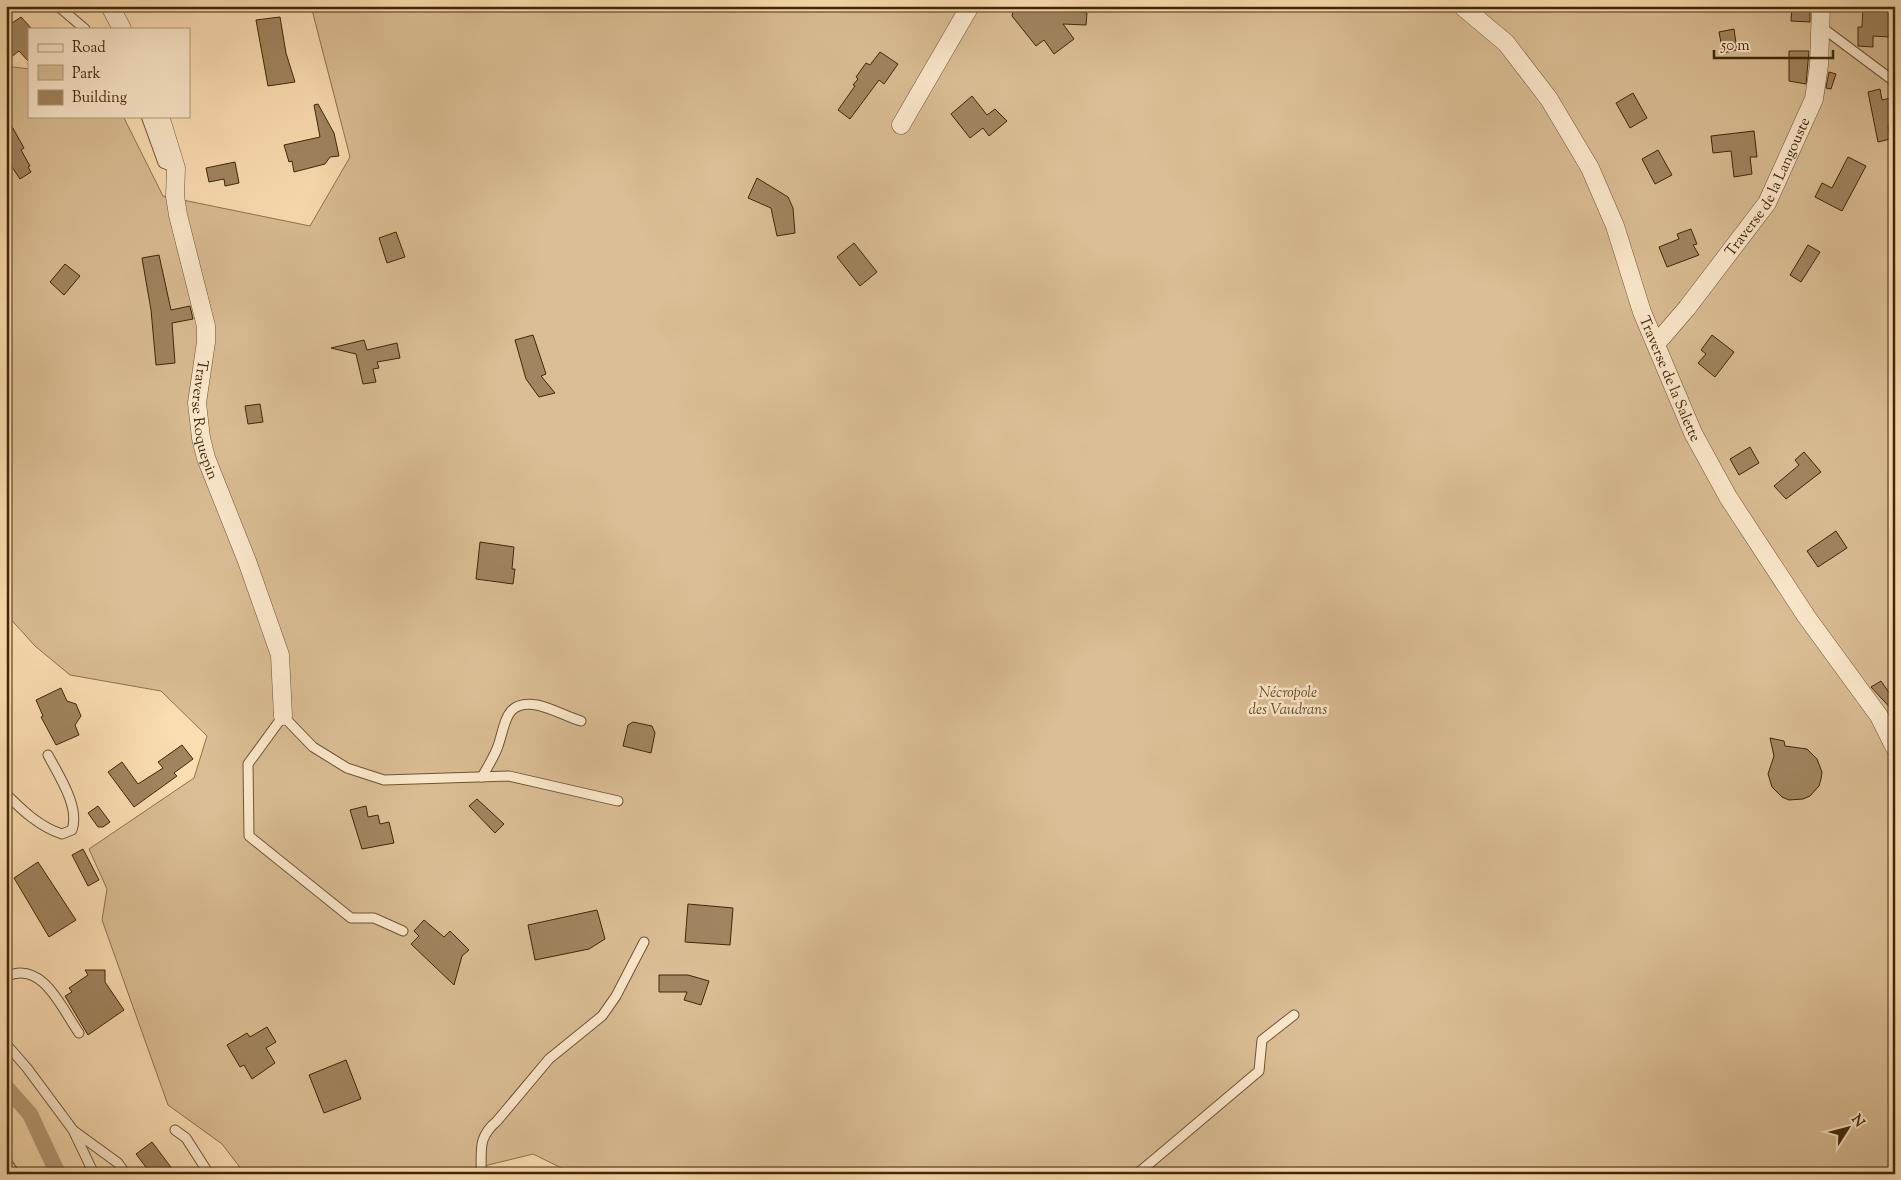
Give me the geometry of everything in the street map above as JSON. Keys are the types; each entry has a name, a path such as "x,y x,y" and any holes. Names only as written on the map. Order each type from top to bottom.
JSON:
{"street":[{"path":"110,6 121,28"},
{"path":"901,125 970,6"},
{"name":"Traverse de la Salette","path":"1462,6 1506,43 1549,99 1590,168 1615,226 1642,312 1693,433 1728,497 1806,616 1879,716 1895,748"},
{"name":"Traverse de la Langouste","path":"1656,344 1687,308 1767,203 1814,98 1819,66 1821,6"},
{"name":"Traverse Roquepin","path":"161,118 176,168 175,196 178,215 206,326 206,342 197,403 201,438 206,458 248,560 280,655 284,716"}],"lane":[{"path":"58,6 84,28"},
{"path":"1820,26 1895,82"},
{"path":"147,118 163,163 176,168"},
{"path":"482,777 499,744 504,719 514,709 527,704 540,706 581,721"},
{"path":"403,930 374,918 351,918 249,836 248,764 284,716 321,752 347,768 384,780 509,776 618,801"},
{"path":"6,794 29,816 50,830 62,834 72,830 76,820 66,791 48,755"},
{"path":"481,1174 481,1143 487,1129 524,1090 549,1059 602,1016 616,996 644,942"},
{"path":"6,977 12,974 32,976 45,982 56,994 61,1008 79,1033"},
{"path":"1137,1174 1258,1071 1262,1040 1294,1014"},
{"path":"6,1044 27,1068 73,1130 94,1174"},
{"path":"73,1130 118,1163 126,1174"},
{"path":"175,1130 186,1138 209,1174"},
{"path":"6,1161 15,1174"}],"green space":[{"name":"Nécropole des Vaudrans","path":"311,6 1895,6 1895,1174 574,1174 533,1154 472,1169 471,1174 245,1174 222,1144 168,1105 102,920 107,889 89,849 194,778 207,736 161,691 70,675 35,646 6,614 6,66 28,69 28,118 124,118 163,196 310,226 350,157"}],"building":[{"path":"1014,6 1081,8 1080,12 1087,13 1086,25 1063,24 1074,39 1054,54 1044,40 1036,46 1012,16"},
{"path":"1792,6 1810,6 1810,22 1791,21"},
{"path":"1863,6 1895,6 1895,21 1890,21 1889,37 1873,36 1873,47 1858,46 1858,27 1862,27"},
{"path":"21,17 31,28 28,28 28,61 19,51 6,61 6,27"},
{"path":"280,17 286,53 295,82 268,86 256,20"},
{"path":"1734,29 1737,50 1723,53 1719,32"},
{"path":"1789,51 1809,51 1806,84 1789,81"},
{"path":"880,52 898,64 884,84 879,80 850,119 838,110 855,86 853,85 858,79 856,77 866,63 870,65"},
{"path":"1829,72 1836,74 1831,89 1826,88"},
{"path":"1880,89 1882,100 1895,97 1895,125 1888,126 1890,139 1878,142 1868,92"},
{"path":"1633,93 1647,118 1630,128 1616,103"},
{"path":"972,96 987,115 995,109 1007,121 989,136 983,128 970,138 951,114"},
{"path":"318,104 334,133 339,156 330,157 325,164 294,172 292,161 289,162 284,145 320,137 314,105"},
{"path":"6,116 24,148 21,150 30,166 28,167 31,172 20,179 6,158"},
{"path":"1754,131 1757,157 1750,157 1752,174 1734,177 1731,151 1713,153 1711,136"},
{"path":"1658,150 1672,175 1655,184 1642,159"},
{"path":"1848,157 1866,166 1842,211 1815,197 1822,183 1832,188"},
{"path":"235,162 239,183 225,186 224,179 209,182 206,168"},
{"path":"757,178 788,197 793,208 795,233 777,236 771,208 748,198"},
{"path":"1691,229 1697,244 1693,245 1699,255 1667,267 1659,247 1679,239 1677,234"},
{"path":"396,232 405,257 387,263 379,238"},
{"path":"854,243 877,272 860,286 837,257"},
{"path":"1808,245 1820,252 1801,282 1790,275"},
{"path":"159,255 171,310 190,306 193,319 172,323 175,363 156,365 151,310 142,258"},
{"path":"65,264 80,276 64,295 50,282"},
{"path":"533,335 546,374 541,376 555,393 539,397 526,379 515,340"},
{"path":"1712,335 1734,352 1715,377 1698,363 1706,354 1701,350"},
{"path":"364,340 367,350 397,343 400,358 377,362 379,368 373,369 376,382 363,384 356,354 331,348"},
{"path":"260,404 263,422 248,424 245,406"},
{"path":"1750,447 1759,463 1739,475 1730,459"},
{"path":"1804,452 1821,472 1786,499 1774,486 1799,465 1795,460"},
{"path":"1836,531 1847,548 1818,567 1807,551"},
{"path":"480,542 514,547 512,569 515,569 513,584 476,579"},
{"path":"1881,681 1895,701 1895,713 1871,687"},
{"path":"61,688 67,701 76,704 81,716 75,725 79,735 56,745 41,717 43,716 36,700"},
{"path":"633,722 652,726 655,733 651,753 623,746 628,725"},
{"path":"1770,738 1784,741 1785,746 1807,749 1817,759 1822,772 1821,779 1819,786 1810,796 1803,799 1789,800 1782,797 1772,787 1768,774 1774,756"},
{"path":"182,745 193,759 174,773 177,776 134,807 108,772 122,762 138,784 163,768 158,762"},
{"path":"477,799 504,824 495,833 469,806"},
{"path":"98,806 110,822 103,827 98,827 88,813"},
{"path":"366,806 368,817 378,815 380,824 389,822 394,843 362,849 350,810"},
{"path":"83,849 99,880 88,886 72,855"},
{"path":"38,862 76,920 49,937 14,878"},
{"path":"688,904 733,908 730,945 685,942"},
{"path":"597,910 605,939 589,949 535,960 528,925"},
{"path":"424,920 444,937 450,931 469,950 462,956 454,985 411,944 419,936 414,931"},
{"path":"85,970 105,970 105,982 124,1010 88,1035 65,996 72,992 69,988 88,975"},
{"path":"659,975 688,975 709,981 701,1005 684,1000 687,992 659,992"},
{"path":"267,1027 276,1042 266,1048 275,1063 252,1079 244,1065 240,1067 227,1045 247,1033 250,1037"},
{"path":"346,1060 361,1099 324,1113 309,1075"},
{"path":"152,1142 176,1174 151,1174 136,1154"}],"waterway":[{"path":"6,1087 30,1114 58,1174"}]}
